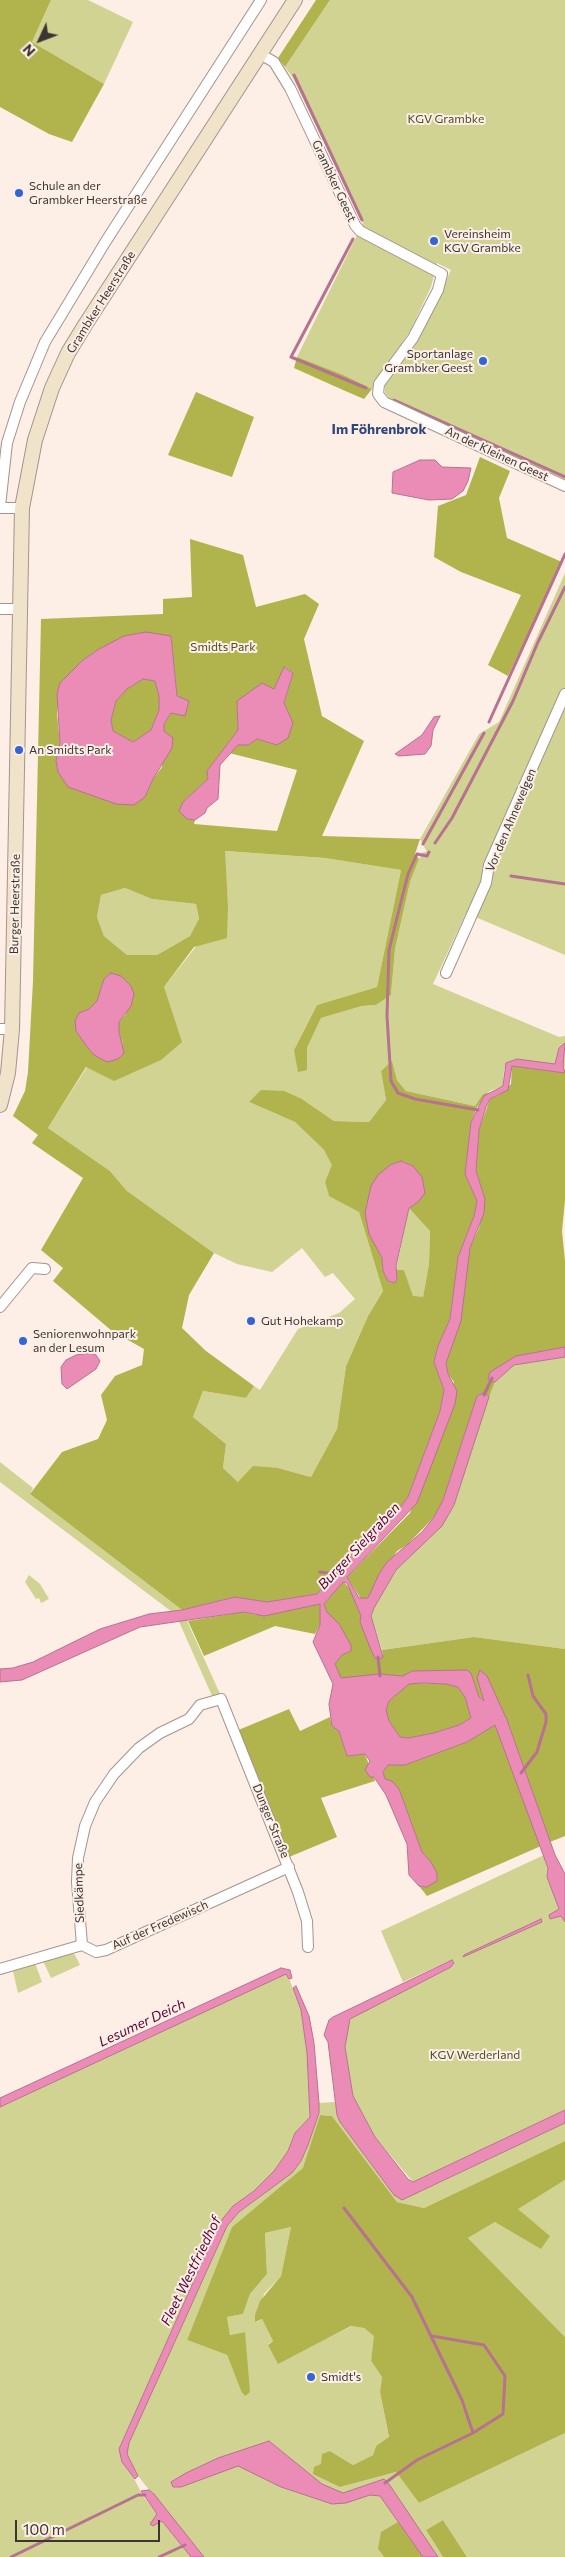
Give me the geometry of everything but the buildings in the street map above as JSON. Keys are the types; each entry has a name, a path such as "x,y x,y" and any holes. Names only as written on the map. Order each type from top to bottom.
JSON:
{"main road":[{"name":"Grambker Heerstraße","path":"20,703 22,508 30,464 44,408 68,353 295,0"},
{"name":"Burger Heerstraße","path":"0,1105 8,1073 6,1029 20,703"}],"street":[{"path":"22,508 0,507 7,444 21,400 45,342 106,241 261,0"},
{"name":"Grambker Geest","path":"260,54 274,62 290,88 360,231 442,274 438,290 413,338 379,384 378,394"},
{"name":"An der Kleinen Geest","path":"378,394 384,402 565,486"},
{"path":"0,609 22,609"},
{"name":"Vor den Ahnewelgen","path":"446,974 486,883 489,865 565,694"},
{"path":"0,1307 32,1268 45,1269"},
{"name":"Dunger Straße","path":"222,1699 289,1867 307,1920 308,1948"},
{"name":"Siedkämpe","path":"82,1945 77,1882 78,1858 85,1826 95,1802 107,1782 139,1748 160,1733 189,1719 200,1704 222,1699"},
{"name":"Auf der Fredewisch","path":"0,1969 82,1945 96,1952 106,1950 289,1867"}],"green space":[{"path":"0,0 51,0 32,42 104,84 72,142 49,134 0,107"},
{"path":"51,0 88,0 133,22 104,84 32,42"},
{"path":"316,0 330,0 285,67 278,58"},
{"name":"KGV Grambke","path":"330,0 565,0 565,480 391,400 385,393 385,384 434,308 451,270 437,263 431,287 410,331 372,389 297,357 363,223 293,78 285,67"},
{"path":"297,357 372,389 364,399 294,368"},
{"path":"196,392 254,417 232,477 168,455"},
{"path":"480,457 510,471 499,498 507,538 562,562 508,676 488,665 521,595 461,572 434,557 438,506 466,495"},
{"name":"Smidts Park","path":"190,539 243,555 256,607 305,594 319,604 304,639 322,716 364,741 322,836 420,839 415,854 419,859 410,882 395,949 391,995 376,1005 362,1006 321,1018 307,1048 307,1070 298,1072 294,1050 317,1005 377,987 401,870 325,858 225,851 228,906 227,938 194,947 164,987 182,1042 161,1060 114,1081 86,1067 48,1128 110,1171 127,1191 214,1253 189,1295 182,1328 206,1351 254,1386 246,1398 203,1391 193,1417 226,1444 223,1468 238,1482 253,1466 278,1468 311,1477 337,1429 346,1366 368,1316 383,1291 359,1212 329,1196 325,1182 332,1165 324,1150 295,1122 249,1102 261,1090 284,1091 302,1099 334,1121 369,1122 386,1100 381,1071 392,1061 397,1080 406,1091 475,1106 483,1094 489,1092 477,1107 471,1122 465,1174 477,1201 474,1216 458,1257 450,1319 438,1346 434,1362 444,1390 440,1411 408,1497 398,1510 365,1540 317,1594 267,1602 235,1597 182,1610 30,1494 62,1452 98,1439 107,1420 101,1395 115,1376 142,1365 144,1349 112,1331 53,1281 63,1268 41,1250 83,1178 32,1143 38,1135 13,1116 25,1091 28,1072 33,981 41,619 163,614 163,599 192,597","holes":["171,636 177,696 189,702 171,713 164,724 162,767 153,779 145,797 58,772 56,761 60,743 57,714 60,683 83,660 99,649","285,667 293,673 284,704 293,723 277,745 257,739 248,745 238,745 229,753 297,770 277,831 194,824 195,820 187,819 183,802 208,779 207,771 238,730 237,701 274,689","125,888 152,899 196,904 199,919 190,936 157,955 127,955 104,936 97,917 101,895","111,973 126,1014 119,1022 119,1032 123,1044 94,1055 76,1031 79,1013 89,1009 97,1001 104,979","402,1161 413,1166 418,1202 409,1208 430,1231 429,1264 423,1297 413,1296 404,1270 396,1270 397,1279 395,1283 388,1281 383,1271 382,1258 377,1247 366,1205 390,1165"]},
{"path":"565,573 565,955 466,913 433,984 559,1037 565,1036 565,1067 504,1069 503,1086 483,1094 475,1106 406,1091 397,1080 392,1062 381,1071 386,1100 369,1122 334,1121 302,1099 249,1102 295,1122 324,1150 333,1165 325,1182 329,1195 359,1212 383,1291 368,1316 346,1366 337,1429 311,1477 278,1468 238,1482 223,1468 226,1444 193,1417 203,1391 246,1398 254,1386 260,1390 298,1329 339,1313 355,1299 333,1273 325,1277 302,1248 272,1272 237,1264 214,1253 127,1191 110,1171 48,1128 87,1067 164,987 228,906 224,851 325,858 401,870 377,987 317,1005 294,1050 307,1070 307,1048 321,1018 362,1006 376,1005 391,995 395,949 410,882 419,859 423,852 427,852 420,839 479,734 499,722"},
{"path":"143,679 155,681 159,696 159,710 151,730 133,742 113,731 111,720 116,701 126,689"},
{"path":"125,888 152,899 196,904 199,920 190,936 157,955 127,955 104,936 97,917 101,895"},
{"path":"512,1066 565,1073 565,1200 562,1231 565,1261 565,1347 516,1356 488,1379 495,1382 489,1397 485,1392 477,1396 443,1500 434,1517 407,1545 397,1551 368,1598 361,1599 347,1577 410,1513 454,1382 448,1374 446,1363 470,1248 479,1228 485,1199 476,1171 479,1130 490,1099 499,1095 511,1084"},
{"path":"409,1208 430,1230 429,1264 423,1297 413,1297 404,1270 396,1270"},
{"path":"565,1357 565,1649 474,1637 382,1650 371,1616 374,1608 396,1570 442,1526 454,1505 485,1406 495,1382 514,1365"},
{"path":"0,1462 33,1488 30,1494 182,1610 221,1696 213,1698 176,1615 0,1482"},
{"path":"29,1575 40,1584 49,1599 41,1603 39,1598 36,1599 25,1582"},
{"path":"343,1581 351,1590 361,1616 360,1622 383,1657 382,1650 474,1637 565,1649 565,1836 550,1842 507,1720 477,1678 485,1701 479,1697 471,1673 412,1671 404,1676 379,1674 341,1679 335,1664 342,1655 351,1651 339,1624 327,1612 324,1604"},
{"path":"320,1604 320,1625 315,1634 275,1626 204,1656 188,1621 244,1612 256,1615"},
{"path":"409,1683 446,1684 458,1687 465,1697 471,1718 459,1725 434,1733 408,1738 400,1737 389,1721 386,1710 389,1701"},
{"path":"289,1709 300,1731 330,1717 332,1726 339,1731 347,1756 365,1754 375,1781 321,1798 337,1837 289,1857 236,1731"},
{"path":"495,1724 541,1846 427,1896 419,1886 427,1887 431,1862 422,1852 399,1789 385,1779 383,1772 388,1765 405,1765 467,1742"},
{"name":"KGV Werderland","path":"544,1855 548,1868 547,1877 559,1909 549,1916 551,1919 561,1916 565,1922 565,2110 413,2182 375,2137 353,2096 345,2047 347,2026 353,2016 451,1967 454,1963 449,1961 403,1982 381,1931"},
{"path":"70,1952 75,1955 80,1965 51,1978 43,1961"},
{"path":"35,1963 42,1982 18,1993 13,1971"},
{"path":"287,1973 301,2010 307,2053 310,2117 295,2133 288,2151 274,2171 254,2191 233,2206 220,2222 119,2449 143,2496 157,2514 153,2525 162,2521 191,2557 0,2557 0,2107"},
{"path":"335,2102 340,2122 394,2195 420,2192 565,2123 565,2141 424,2208 397,2202 332,2116 320,2115 304,2168 232,2227 187,2340 227,2355 241,2391 245,2332 230,2335 227,2317 243,2314 250,2294 267,2274 265,2233 291,2227 281,2276 264,2294 256,2322 262,2319 273,2341 268,2344 278,2363 352,2326 364,2328 375,2336 371,2361 382,2377 380,2392 389,2438 376,2446 373,2455 353,2465 330,2451 340,2487 396,2472 419,2503 565,2433 565,2557 467,2557 443,2520 426,2530 443,2557 426,2557 378,2549 384,2557 204,2557 132,2466 127,2454 129,2443 227,2226 239,2212 292,2173 301,2161 308,2145 319,2113 319,2103"},
{"path":"320,2115 332,2116 397,2202 424,2208 565,2141 565,2180 518,2209 550,2236 541,2249 495,2222 468,2238 565,2337 565,2433 419,2503 396,2472 340,2487 313,2474 314,2467 321,2464 322,2454 330,2451 353,2465 373,2455 376,2446 389,2437 380,2392 382,2377 371,2361 374,2336 364,2328 351,2326 278,2364 268,2345 273,2341 262,2319 255,2322 255,2315 260,2301 281,2276 291,2227 265,2233 267,2274 250,2294 243,2314 227,2317 230,2335 245,2332 250,2392 245,2396 241,2391 227,2355 187,2340 232,2227 303,2168"},
{"path":"565,2180 565,2337 468,2238 495,2222 550,2236 517,2209"},
{"path":"403,2519 426,2557 384,2557 378,2549 381,2532"},
{"path":"443,2520 467,2557 443,2557 426,2530"}],"shaded area":[{"path":"420,460 435,460 442,467 471,468 463,491 452,499 429,500 392,493 393,472"},
{"path":"146,632 171,636 177,696 189,701 185,716 171,713 164,724 164,731 173,738 172,748 153,779 145,797 134,805 116,804 68,787 58,772 56,761 60,743 57,694 60,683 83,660 124,636","holes":["143,679 155,681 159,696 159,710 151,730 133,742 113,731 111,720 116,701 127,689"]},
{"path":"284,667 293,673 284,703 293,723 288,738 277,745 257,739 248,745 238,745 220,765 218,799 207,808 205,813 195,820 187,819 179,811 183,802 208,779 207,771 238,730 237,701 262,683 274,689"},
{"path":"440,716 433,730 431,746 425,754 399,756 395,754 422,735 434,717"},
{"path":"111,973 121,976 131,986 134,994 131,1006 119,1022 119,1032 124,1053 118,1059 107,1062 94,1055 85,1044 76,1031 75,1021 79,1013 89,1009 97,1001 104,979"},
{"path":"565,1043 563,1065 565,1073 512,1066 508,1090 490,1099 486,1107 479,1130 476,1171 485,1199 484,1213 470,1248 461,1321 446,1363 448,1374 457,1391 455,1404 417,1503 347,1577 359,1598 368,1598 387,1562 422,1532 434,1517 443,1500 477,1396 485,1392 489,1397 454,1505 442,1526 396,1570 374,1608 371,1616 383,1657 378,1660 371,1650 360,1622 361,1616 347,1583 343,1582 324,1604 327,1612 339,1624 351,1645 351,1651 342,1655 335,1664 341,1678 379,1674 403,1676 412,1671 467,1670 471,1673 479,1697 484,1701 477,1678 480,1670 487,1676 507,1720 555,1855 565,1874 565,1922 561,1916 550,1919 549,1915 559,1909 547,1877 548,1868 495,1725 467,1742 405,1765 388,1765 383,1772 385,1779 392,1781 399,1789 422,1852 431,1862 437,1873 437,1881 427,1887 419,1886 409,1875 407,1844 386,1795 374,1777 370,1777 365,1770 370,1761 365,1754 347,1756 339,1731 332,1726 329,1704 333,1684 313,1642 320,1625 320,1604 264,1616 244,1612 140,1627 22,1680 0,1682 0,1669 13,1668 33,1662 100,1629 149,1614 182,1610 235,1597 267,1602 317,1594 365,1540 398,1510 408,1497 440,1411 444,1390 434,1362 438,1346 450,1319 458,1257 474,1216 477,1201 465,1174 471,1122 484,1096 503,1086 506,1063 517,1059 555,1064 559,1048","holes":["409,1684 446,1684 458,1687 465,1697 471,1718 459,1725 434,1733 408,1738 400,1737 389,1721 386,1710 389,1701"]},
{"path":"401,1161 413,1166 422,1177 425,1193 418,1202 409,1208 396,1266 397,1279 395,1283 388,1281 383,1271 382,1258 369,1234 365,1213 371,1186 378,1175 390,1165"},
{"path":"565,1347 565,1357 514,1365 495,1382 488,1379 490,1372 516,1356"},
{"path":"90,1353 96,1355 100,1361 96,1369 67,1389 62,1384 61,1367 66,1360 76,1355"},
{"path":"541,1919 542,1922 463,1957 464,1955"},
{"path":"452,1960 454,1963 451,1967 350,2019 345,2047 353,2096 375,2137 408,2179 413,2182 565,2110 565,2123 402,2200 394,2195 340,2122 337,2115 328,2042 324,2035 329,2020 333,2017"},
{"path":"281,1968 290,1970 292,1978 289,1979 286,1974 0,2107 0,2098"},
{"path":"296,1986 309,2016 314,2043 319,2113 301,2161 292,2173 239,2212 227,2226 129,2443 127,2454 138,2476 135,2479 122,2462 119,2449 220,2222 233,2206 254,2191 274,2171 288,2151 295,2133 310,2117 307,2053 301,2010 293,1988"},
{"path":"269,2441 322,2484 343,2493 384,2479 438,2557 423,2557 380,2496 370,2495 346,2503 332,2504 281,2487 238,2466 181,2487 173,2487 171,2482 186,2473 218,2458"},
{"path":"149,2490 204,2557 191,2557 162,2521 153,2526 150,2524 157,2514 141,2491"}],"waterway":[{"path":"294,75 362,220"},
{"path":"353,239 291,357 366,388"},
{"path":"394,400 565,477"},
{"path":"489,722 565,554"},
{"path":"435,843 452,818 513,701 538,642 565,587"},
{"path":"423,844 484,733"},
{"path":"429,852 427,856 417,854 408,874 389,950 387,1016 391,1081 398,1093 415,1099 478,1110"},
{"path":"511,876 565,884"},
{"path":"484,1395 492,1378"},
{"name":"Burger Sielgraben","path":"320,1572 336,1574"},
{"path":"378,1657 380,1676"},
{"path":"521,1773 537,1752 546,1722 546,1714 533,1696 528,1675"},
{"name":"Fleet Westfriedhof","path":"344,2208 412,2297 462,2400 473,2433 417,2460 385,2483"},
{"name":"Fleet Westfriedhof","path":"432,2336 484,2345 505,2376 503,2414 473,2433"},
{"path":"11,2557 138,2495 145,2495"},
{"path":"159,2557 185,2545"}],"place":[{"name":"Schule an der Grambker Heerstraße","path":"19,193"},
{"name":"Vereinsheim KGV Grambke","path":"434,241"},
{"name":"Sportanlage Grambker Geest","path":"483,361"},
{"name":"An Smidts Park","path":"19,750"},
{"name":"Gut Hohekamp","path":"251,1321"},
{"name":"Seniorenwohnpark an der Lesum","path":"23,1341"},
{"name":"Smidt's","path":"311,2377"}],"district":[{"name":"Im Föhrenbrok","path":"379,429"}],"water label":[{"name":"Lesumer Deich","path":"142,2023"}]}
